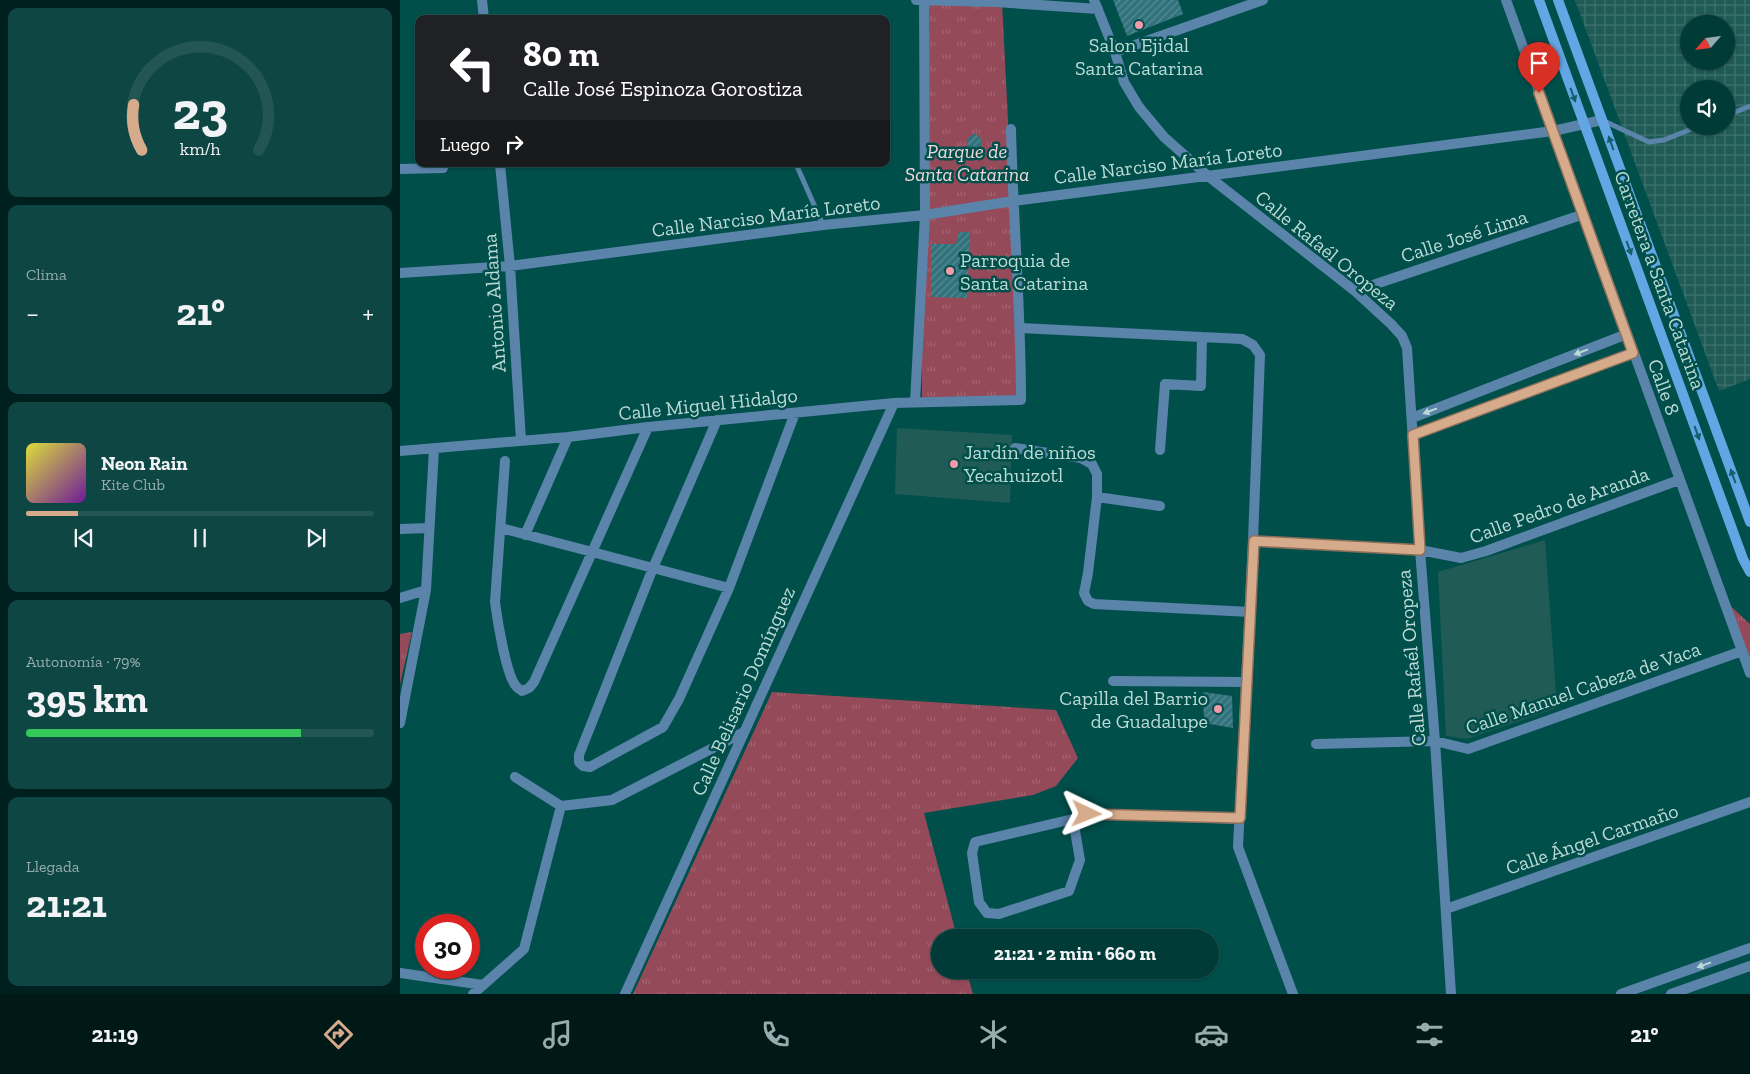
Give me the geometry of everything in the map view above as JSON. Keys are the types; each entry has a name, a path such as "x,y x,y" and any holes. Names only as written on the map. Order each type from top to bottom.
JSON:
{"main road":[{"name":"Carretera a Santa Catarina","path":"1539,0 1743,558 1750,572"},
{"name":"Carretera a Santa Catarina","path":"1558,0 1750,522"}],"street":[{"path":"482,0 484,15"},
{"path":"916,0 1096,5"},
{"path":"915,402 925,215 924,0"},
{"path":"1115,52 1263,0"},
{"name":"Calle 8","path":"1506,0 1750,673"},
{"name":"Calle Rafaél Oropeza","path":"1096,5 1115,52 1124,82 1139,107 1164,137 1208,176 1354,291 1402,336 1407,348 1451,994"},
{"name":"Calle Narciso María Loreto","path":"400,273 510,266 823,225 925,215 1013,201 1552,131 1602,120"},
{"path":"1011,129 1013,201 1021,328 1242,339 1253,345 1260,355 1254,541 1238,848 1293,994"},
{"name":"Antonio Aldama","path":"500,167 510,266 521,440"},
{"path":"400,169 443,168"},
{"name":"Calle José Lima","path":"1354,291 1584,214"},
{"name":"Calle Miguel Hidalgo","path":"400,451 568,437 648,427 894,403 1021,400 1021,328"},
{"path":"1412,418 1627,334"},
{"path":"1160,450 1165,384 1201,386 1202,337"},
{"path":"1413,435 1633,353"},
{"name":"Calle Belisario Domínguez","path":"625,994 894,403"},
{"path":"717,420 653,568 579,755 579,762 583,766 590,767 663,728 680,699 729,588 795,413"},
{"path":"505,461 495,602 497,624 510,673 514,685 522,691 529,688 534,682 648,427"},
{"path":"525,535 568,437"},
{"path":"1015,448 1081,458 1092,464 1097,474 1098,497 1084,593 1088,601 1094,604 1250,612"},
{"path":"400,723 426,590 434,449"},
{"name":"Calle Pedro de Aranda","path":"1254,541 1420,550 1461,558 1486,551 1679,480"},
{"path":"1098,497 1160,506"},
{"path":"400,529 429,528"},
{"path":"501,528 729,588"},
{"path":"400,598 426,590"},
{"name":"Calle Manuel Cabeza de Vaca","path":"1316,744 1435,741 1468,749 1742,651"},
{"path":"1112,681 1246,682"},
{"path":"515,778 561,806 612,800 744,732"},
{"name":"Calle Ángel Carmaño","path":"1446,909 1750,802"},
{"path":"473,994 524,949 561,806"},
{"path":"1073,819 1080,860 1069,891 999,914 987,913 979,902 972,853 976,842 1087,814 1240,818"},
{"path":"1621,994 1750,948"},
{"path":"1671,994 1750,966"},
{"path":"400,973 483,985"}],"lane":[{"path":"1735,112 1750,106"},
{"path":"1602,120 1649,142 1664,140 1680,134"},
{"path":"797,167 823,225"}],"shaded area":[{"path":"1575,0 1750,0 1750,379 1719,391"},
{"name":"Jardín de niños Yecahuizotl","path":"897,428 1012,435 1010,503 895,494"},
{"path":"1545,540 1557,708 1467,739 1446,736 1438,572"}],"green space":[{"name":"Parque de Santa Catarina","path":"928,0 1002,2 1012,200 924,212"},
{"path":"1010,202 1021,400 922,402 922,213"},
{"path":"1724,600 1750,624 1750,673"},
{"path":"412,632 400,684 400,634"},
{"path":"772,692 1056,710 1078,758 1056,786 1033,795 924,813 955,929 931,929 931,979 969,979 973,994 633,994"}],"building":[{"name":"Salon Ejidal Santa Catarina","path":"1113,0 1178,0 1183,14 1127,36"},
{"path":"975,133 981,139 981,146 974,151 968,147 967,139"},
{"name":"Parroquia de Santa Catarina","path":"959,232 970,232 967,298 931,297 931,244 956,244"},
{"name":"Capilla del Barrio de Guadalupe","path":"1203,692 1232,696 1233,728 1204,723"}],"place":[{"name":"Salon Ejidal Santa Catarina","path":"1139,25"},
{"name":"Parroquia de Santa Catarina","path":"950,271"},
{"name":"Jardín de niños Yecahuizotl","path":"954,464"},
{"name":"Capilla del Barrio de Guadalupe","path":"1218,709"}],"route":[{"path":"1087,814 1240,818 1254,541 1420,550 1413,435 1633,353 1539,93"}]}
